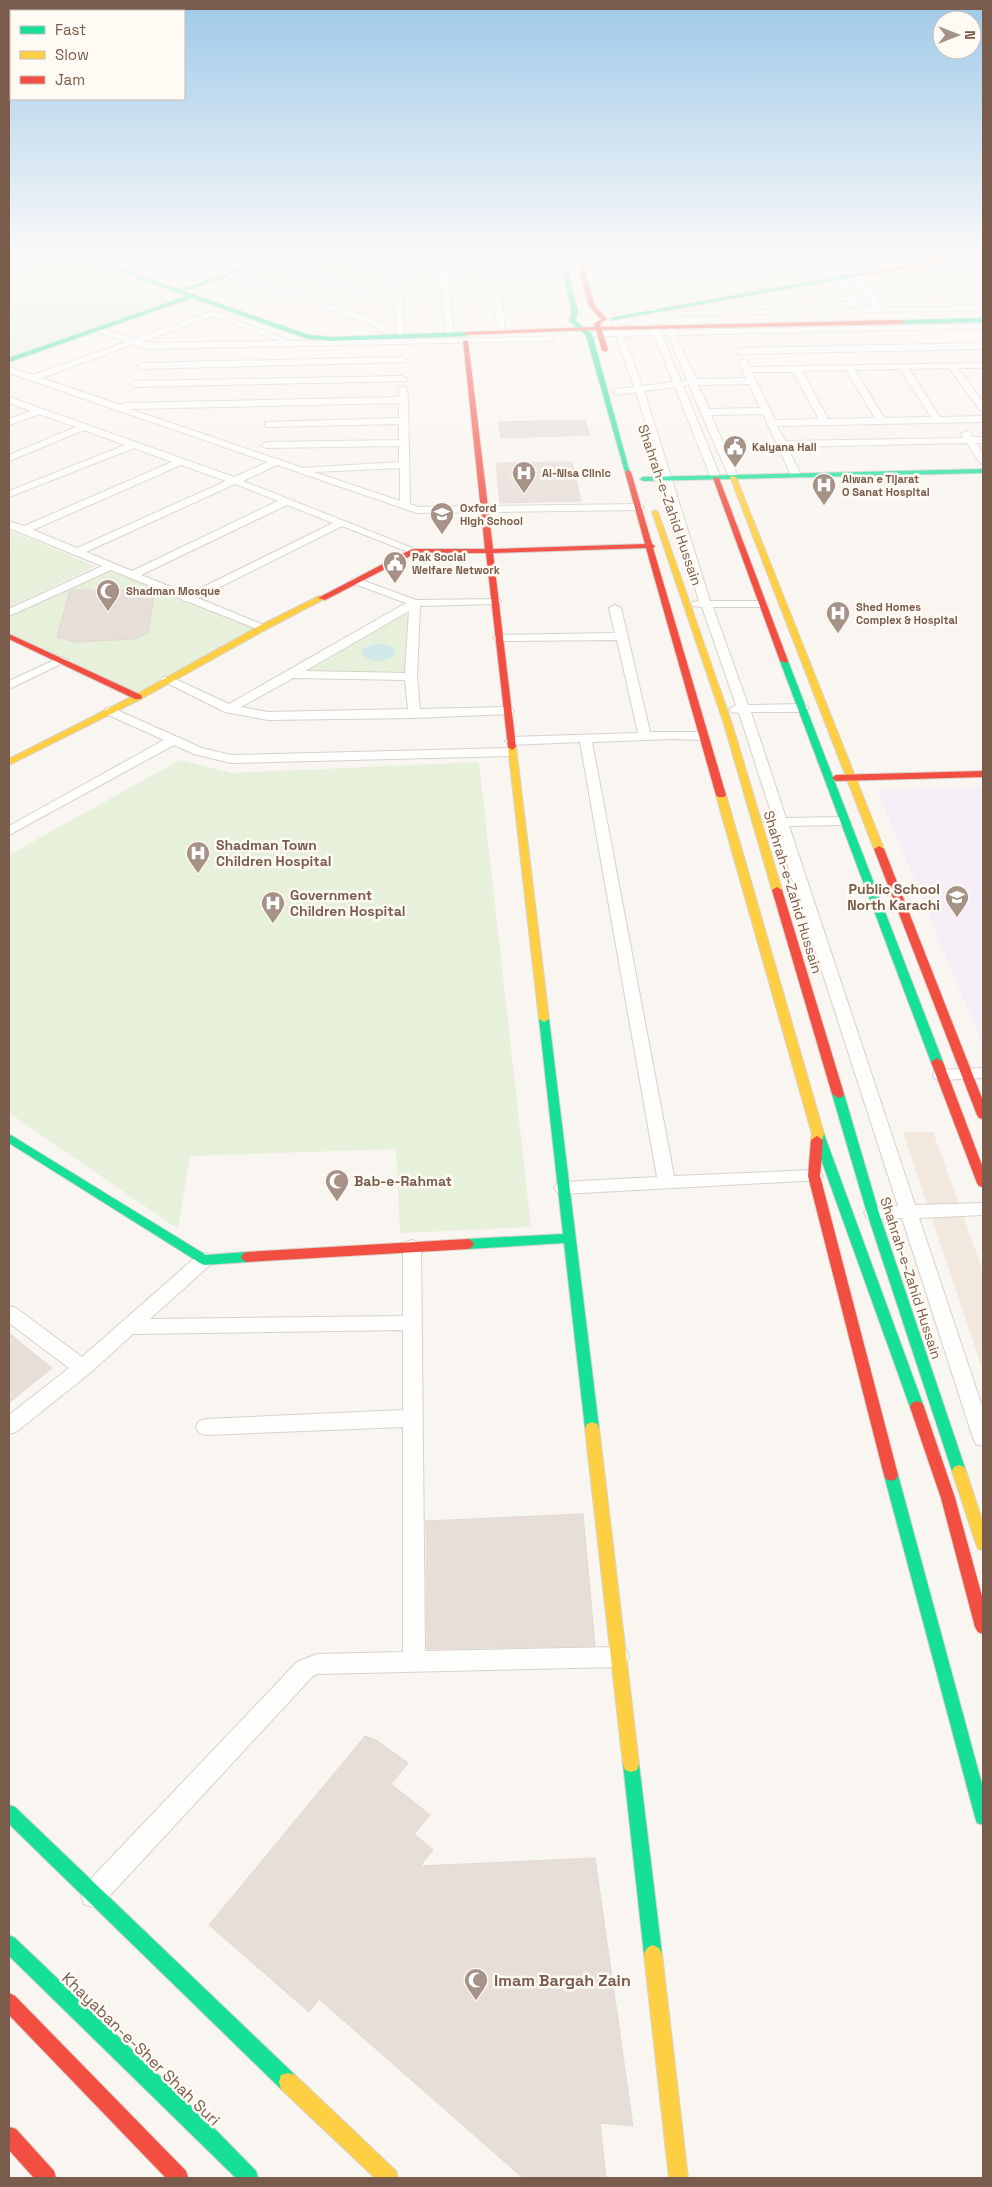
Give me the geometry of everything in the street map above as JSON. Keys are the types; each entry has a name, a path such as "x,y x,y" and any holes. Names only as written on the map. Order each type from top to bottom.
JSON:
{"street":[{"path":"33,378 85,358"},
{"path":"132,395 143,358"},
{"path":"183,358 276,363 403,360 405,506"},
{"path":"265,458 277,358"},
{"path":"467,358 679,2178"},
{"name":"Shahrah-e-Zahid Hussain","path":"605,358 625,457 688,604 722,708 712,727"},
{"name":"Shahrah-e-Zahid Hussain","path":"607,358 625,419"},
{"path":"619,358 639,389 706,604 744,710 983,1438"},
{"path":"667,358 716,478 844,821 983,1183"},
{"path":"682,358 733,477 851,778 975,1073 983,1115"},
{"path":"741,358 796,475"},
{"path":"874,358 880,368"},
{"path":"747,370 983,365"},
{"path":"952,366 983,408"},
{"path":"903,367 937,420"},
{"path":"849,368 881,421"},
{"path":"796,369 825,422"},
{"path":"9,370 417,510 645,507"},
{"path":"269,413 403,379"},
{"path":"617,392 692,382 752,381"},
{"path":"132,395 269,413 404,443"},
{"path":"112,406 132,395 269,413 404,421"},
{"path":"9,400 235,481 415,551 489,551 651,546"},
{"path":"269,413 404,400"},
{"path":"704,412 765,410"},
{"path":"9,422 39,411"},
{"path":"957,419 983,461"},
{"path":"771,423 983,419"},
{"path":"9,458 84,427"},
{"path":"780,444 983,440"},
{"path":"9,494 133,445"},
{"path":"625,457 646,478 983,471"},
{"path":"24,530 180,462"},
{"path":"78,552 276,462"},
{"path":"295,469 405,465"},
{"path":"132,575 287,502"},
{"name":"Shahrah-e-Zahid Hussain","path":"645,507 651,546 712,727 818,1134 904,1368 948,1498 983,1627"},
{"path":"187,599 342,522"},
{"path":"9,524 187,599 262,628"},
{"path":"9,762 138,697 262,628 415,551"},
{"path":"9,613 111,566"},
{"path":"356,581 415,603 495,601"},
{"path":"229,709 415,603"},
{"path":"414,714 411,676 415,603"},
{"path":"688,604 762,604"},
{"path":"616,608 645,736"},
{"path":"9,636 138,697"},
{"path":"499,638 622,636"},
{"path":"9,685 61,660"},
{"path":"290,674 411,676"},
{"path":"167,680 229,709 268,716 296,717 508,711"},
{"path":"722,708 744,710 803,708"},
{"path":"110,711 198,750 231,759 512,747 585,738 645,736 712,727"},
{"name":"Shahrah-e-Zahid Hussain","path":"712,727 756,823 873,1213 983,1544"},
{"path":"585,738 667,1183"},
{"path":"9,831 174,740"},
{"path":"828,778 983,774"},
{"path":"756,823 844,821"},
{"path":"941,1075 975,1073"},
{"path":"818,1134 814,1176 864,1372 983,1817"},
{"path":"9,1138 204,1260 569,1238"},
{"path":"563,1188 814,1176"},
{"path":"873,1213 983,1209"},
{"path":"412,1247 414,1662"},
{"path":"9,1426 83,1368 204,1260"},
{"path":"9,1313 83,1368"},
{"path":"128,1327 412,1323"},
{"path":"206,1427 413,1418"},
{"path":"93,1896 306,1669 316,1664 618,1657"},
{"path":"9,1813 93,1896 389,2178"},
{"name":"Khayaban-e-Sher Shah Suri","path":"9,1944 203,2131 249,2178"},
{"path":"9,2002 179,2178"},
{"path":"9,2136 47,2178"}],"shaded area":[{"name":"Public School North Karachi","path":"983,787 983,1046 878,791"},
{"path":"903,1132 933,1132 983,1271 983,1371"}],"green space":[{"path":"9,530 95,566 9,608"},
{"path":"111,566 262,628 138,697 9,636 9,613"},
{"path":"415,603 411,677 290,674"},
{"path":"180,760 231,773 479,762 531,1227 400,1233 396,1149 190,1156 178,1229 9,1113 9,855"}],"water":[{"path":"374,644 394,648 395,654 379,661 374,661 362,655 362,650"}],"building":[{"path":"585,420 590,435 501,438 498,422"},
{"path":"572,462 581,501 500,503 496,463"},
{"name":"Shadman Mosque","path":"70,590 155,590 148,633 135,639 74,642 57,637"},
{"path":"9,1333 52,1368 9,1403"},
{"path":"583,1514 595,1646 427,1649 426,1521"},
{"path":"365,1736 376,1740 408,1763 391,1784 430,1815 414,1834 433,1850 420,1866 595,1858 633,2126 600,2123 606,2178 523,2178 319,1999 309,2012 209,1925"}],"traffic: fast":[{"path":"9,360 15,358"},
{"path":"596,358 628,472"},
{"path":"643,479 983,471"},
{"path":"784,661 937,1062"},
{"path":"544,1019 592,1428"},
{"path":"838,1094 873,1213 959,1471"},
{"path":"818,1134 917,1407"},
{"path":"9,1138 204,1260 247,1257"},
{"path":"468,1244 569,1238"},
{"path":"891,1475 983,1817"},
{"path":"631,1764 653,1954"},
{"path":"9,1813 288,2082"},
{"path":"9,1944 203,2131 249,2178"}],"traffic: slow":[{"path":"733,477 879,849"},
{"path":"655,512 728,724 777,890"},
{"path":"9,762 138,697 262,628 322,598"},
{"path":"512,747 544,1019"},
{"path":"721,795 818,1134 817,1140"},
{"path":"592,1428 631,1764"},
{"path":"959,1471 983,1544"},
{"path":"653,1954 679,2178"},
{"path":"288,2082 389,2178"}],"traffic: jam":[{"path":"467,358 512,747"},
{"path":"628,472 721,795"},
{"path":"716,478 784,661"},
{"path":"322,598 415,551 489,551 651,546"},
{"path":"9,636 138,697"},
{"path":"836,778 983,774"},
{"path":"879,849 983,1115"},
{"path":"777,890 838,1094"},
{"path":"937,1062 983,1183"},
{"path":"817,1140 814,1176 891,1475"},
{"path":"247,1257 468,1244"},
{"path":"917,1407 948,1498 983,1627"},
{"path":"9,2002 179,2178"},
{"path":"9,2136 47,2178"}],"place":[{"name":"Kalyana Hall","path":"735,468"},
{"name":"Al-Nisa Clinic","path":"524,494"},
{"name":"Aiwan e Tijarat O Sanat Hospital","path":"824,506"},
{"name":"Oxford HIgh School","path":"442,535"},
{"name":"Pak Social Welfare Network","path":"395,584"},
{"name":"Shadman Mosque","path":"108,612"},
{"name":"Shed Homes Complex & Hospital","path":"838,634"},
{"name":"Shadman Town Children Hospital","path":"198,874"},
{"name":"Public School North Karachi","path":"957,918"},
{"name":"Government Children Hospital","path":"273,924"},
{"name":"Bab-e-Rahmat","path":"337,1202"},
{"name":"Imam Bargah Zain","path":"476,2001"}]}
